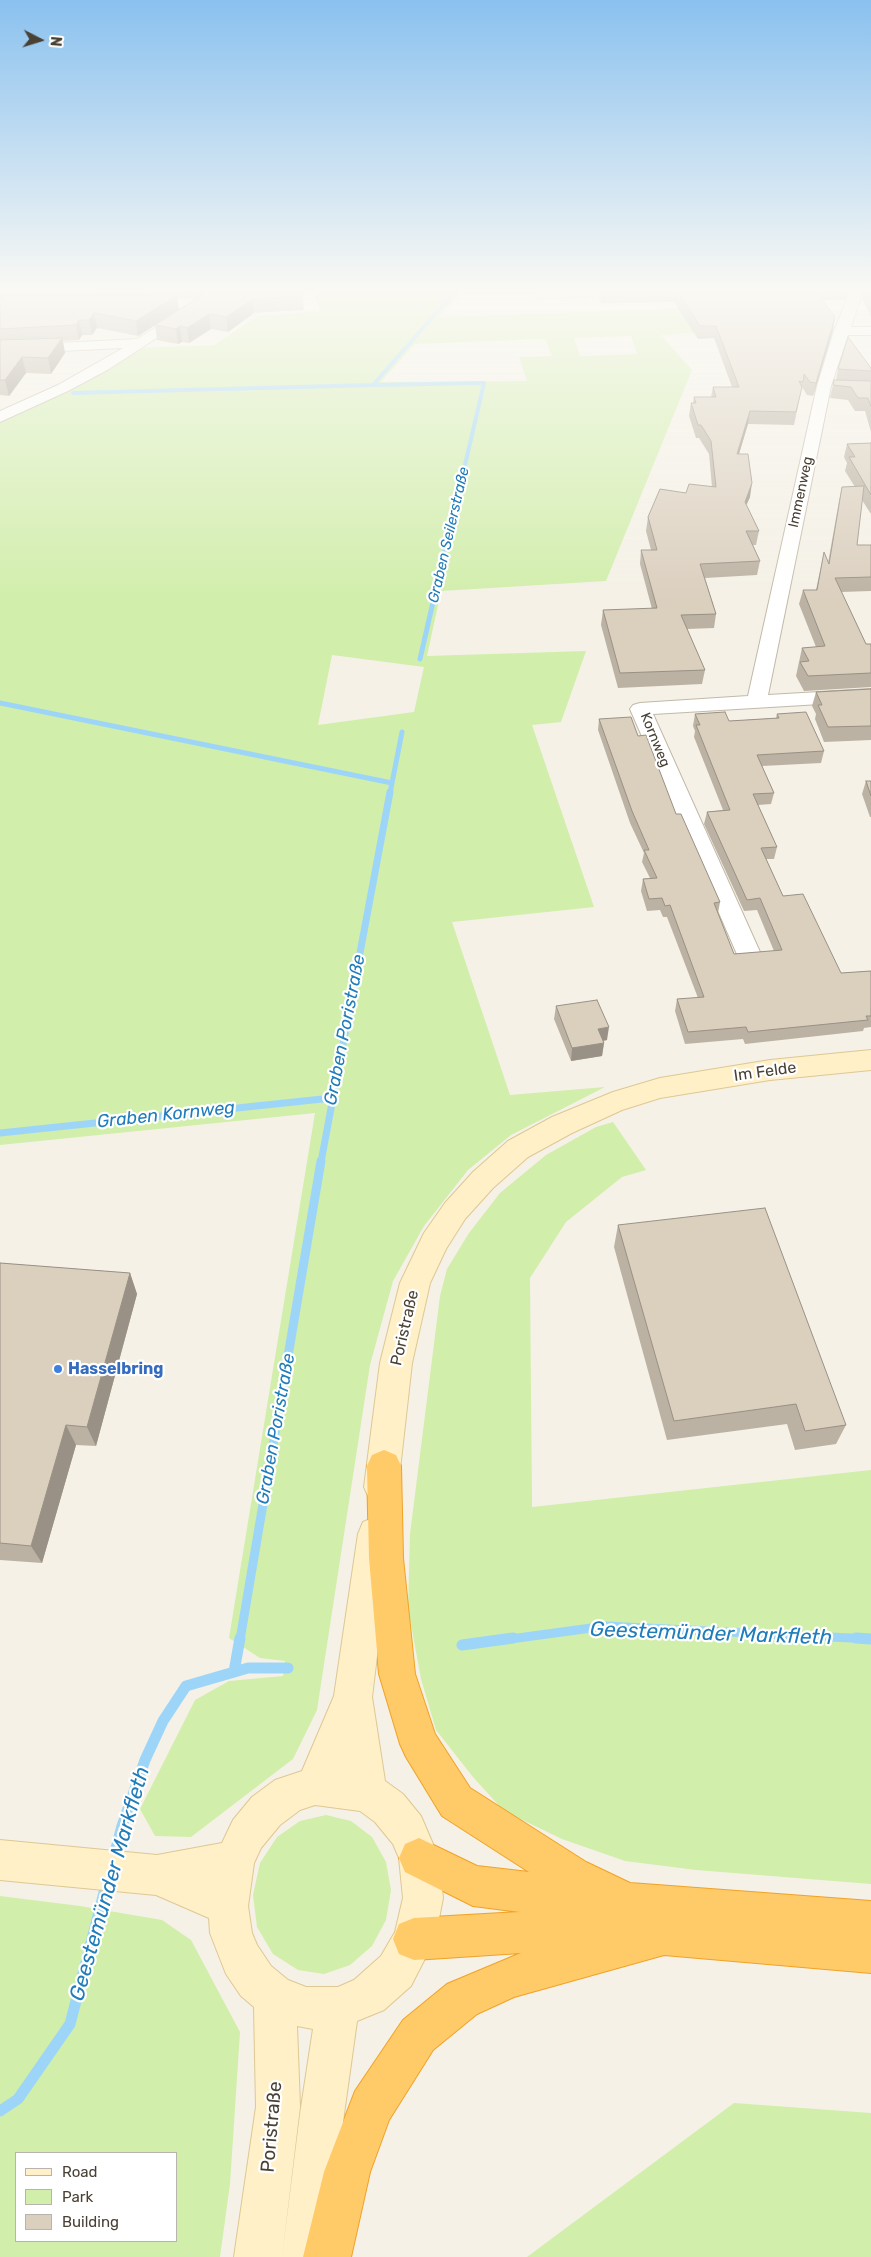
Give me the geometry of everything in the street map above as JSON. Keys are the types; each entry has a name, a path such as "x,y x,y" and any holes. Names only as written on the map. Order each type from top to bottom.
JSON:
{"highway":[{"path":"384,1466 387,1567 397,1674 419,1744 456,1802 572,1876 628,1903"},
{"path":"419,1858 473,1886 628,1903 871,1922"},
{"path":"414,1939 504,1932 664,1934 871,1952"},
{"path":"327,2257 346,2172 371,2107 418,2035 462,1999 510,1977 664,1934"}],"main road":[{"name":"Im Felde","path":"660,1088 770,1070 871,1060"},
{"name":"Poristraße","path":"315,1786 353,1697 396,1363 415,1283 434,1242 455,1211 483,1180 518,1149 562,1125 613,1102 660,1088"},
{"name":"Poristraße","path":"353,1697 367,1792"},
{"path":"315,1786 367,1792 389,1808 407,1830 419,1858 423,1898 414,1939 396,1971 370,1995 338,2008 306,2008 275,1997 256,1981 241,1959 231,1933 228,1906 234,1861 247,1834 266,1811 289,1794 315,1786"},
{"path":"0,1860 157,1875 234,1861"},
{"path":"157,1875 228,1906"},
{"name":"Poristraße","path":"258,2257 278,2108 275,1997"},
{"path":"306,2257 322,2114 338,2008"}],"street":[{"path":"4,414 53,392"},
{"name":"Immenweg","path":"757,700 823,392"},
{"name":"Kornweg","path":"748,952 640,709 757,700 871,695"}],"green space":[{"path":"54,392 683,392 606,581 441,591 427,656 586,651 561,722 532,725 594,907 452,922 510,1095 605,1087 511,1135 468,1170 424,1226 393,1281 370,1365 317,1710 293,1759 191,1837 155,1836 140,1809 195,1700 229,1681 283,1676 285,1661 260,1658 229,1638 315,1113 0,1145 0,421","holes":["332,655 424,667 414,712 318,725"]},
{"path":"613,1122 646,1170 622,1177 566,1222 530,1278 532,1507 871,1470 871,1884 696,1870 625,1861 562,1839 504,1811 473,1777 436,1730 421,1679 408,1608 410,1534 440,1296 447,1269 469,1233 500,1193 546,1155 596,1127"},
{"path":"326,1815 351,1821 372,1837 386,1862 391,1890 386,1920 372,1946 350,1965 324,1974 298,1970 273,1954 257,1927 253,1895 260,1863 277,1837 300,1821"},
{"path":"0,1896 80,1906 162,1920 191,1940 240,2032 230,2184 220,2257 0,2257"},
{"path":"734,2103 871,2113 871,2257 527,2257"}],"building":[{"path":"715,392 801,392 796,412 750,411 737,454 748,454 752,483 745,502 759,531 746,531 760,561 700,564 716,614 681,615 705,670 620,673 603,610 657,608 641,550 657,550 648,517 660,489 686,493 689,484 716,487 711,441 701,425 698,425 691,403 696,403 694,397 716,397"},
{"path":"854,392 871,392 871,407 868,398 858,398"},
{"path":"871,443 871,495 849,457 855,457 847,444"},
{"path":"864,486 857,545 871,545 871,577 835,578 866,644 871,644 871,673 808,676 800,662 809,661 802,648 825,646 803,590 817,590 824,552 829,564 842,487"},
{"path":"871,689 871,726 828,727 818,705 822,705 816,692"},
{"path":"725,712 729,721 779,718 777,714 806,712 824,751 757,755 774,793 753,794 777,847 761,848 783,896 803,894 841,973 871,971 871,1016 866,1016 868,1020 748,1032 746,1027 688,1032 677,999 704,997 670,905 665,906 662,898 649,899 643,879 657,878 644,850 649,850 632,811 599,719 631,717 638,736 646,735 676,814 681,814 720,902 714,903 734,954 782,950 760,898 747,900 707,812 730,810 696,725 700,725 695,714"},
{"path":"866,781 871,781 871,796"},
{"path":"597,1000 609,1027 598,1029 604,1043 572,1048 556,1006"},
{"path":"765,1208 846,1425 805,1431 796,1404 674,1421 618,1225"},
{"name":"Hasselbring","path":"0,1263 130,1273 87,1427 66,1425 31,1546 0,1543"}],"waterway":[{"path":"73,393 98,392"},
{"name":"Graben Seilerstraße","path":"455,508 482,392"},
{"name":"Graben Seilerstraße","path":"420,659 455,506"},
{"name":"Graben Poristraße","path":"0,703 392,783"},
{"name":"Graben Seilerstraße","path":"392,783 402,732"},
{"name":"Graben Poristraße","path":"390,793 392,783"},
{"name":"Graben Poristraße","path":"321,1162 390,792"},
{"name":"Graben Kornweg","path":"0,1133 332,1098"},
{"name":"Graben Poristraße","path":"240,1640 321,1161"},
{"name":"Geestemünder Markfleth","path":"503,1640 606,1626 871,1639 856,1638"},
{"name":"Graben Poristraße","path":"234,1672 240,1638"},
{"name":"Geestemünder Markfleth","path":"462,1645 513,1638"},
{"name":"Geestemünder Markfleth","path":"113,1860 122,1826 145,1760 163,1721 186,1686 248,1668 288,1668"},
{"name":"Geestemünder Markfleth","path":"0,2111 18,2099 70,2024 107,1881"}],"place":[{"name":"Hasselbring","path":"58,1369"}]}
